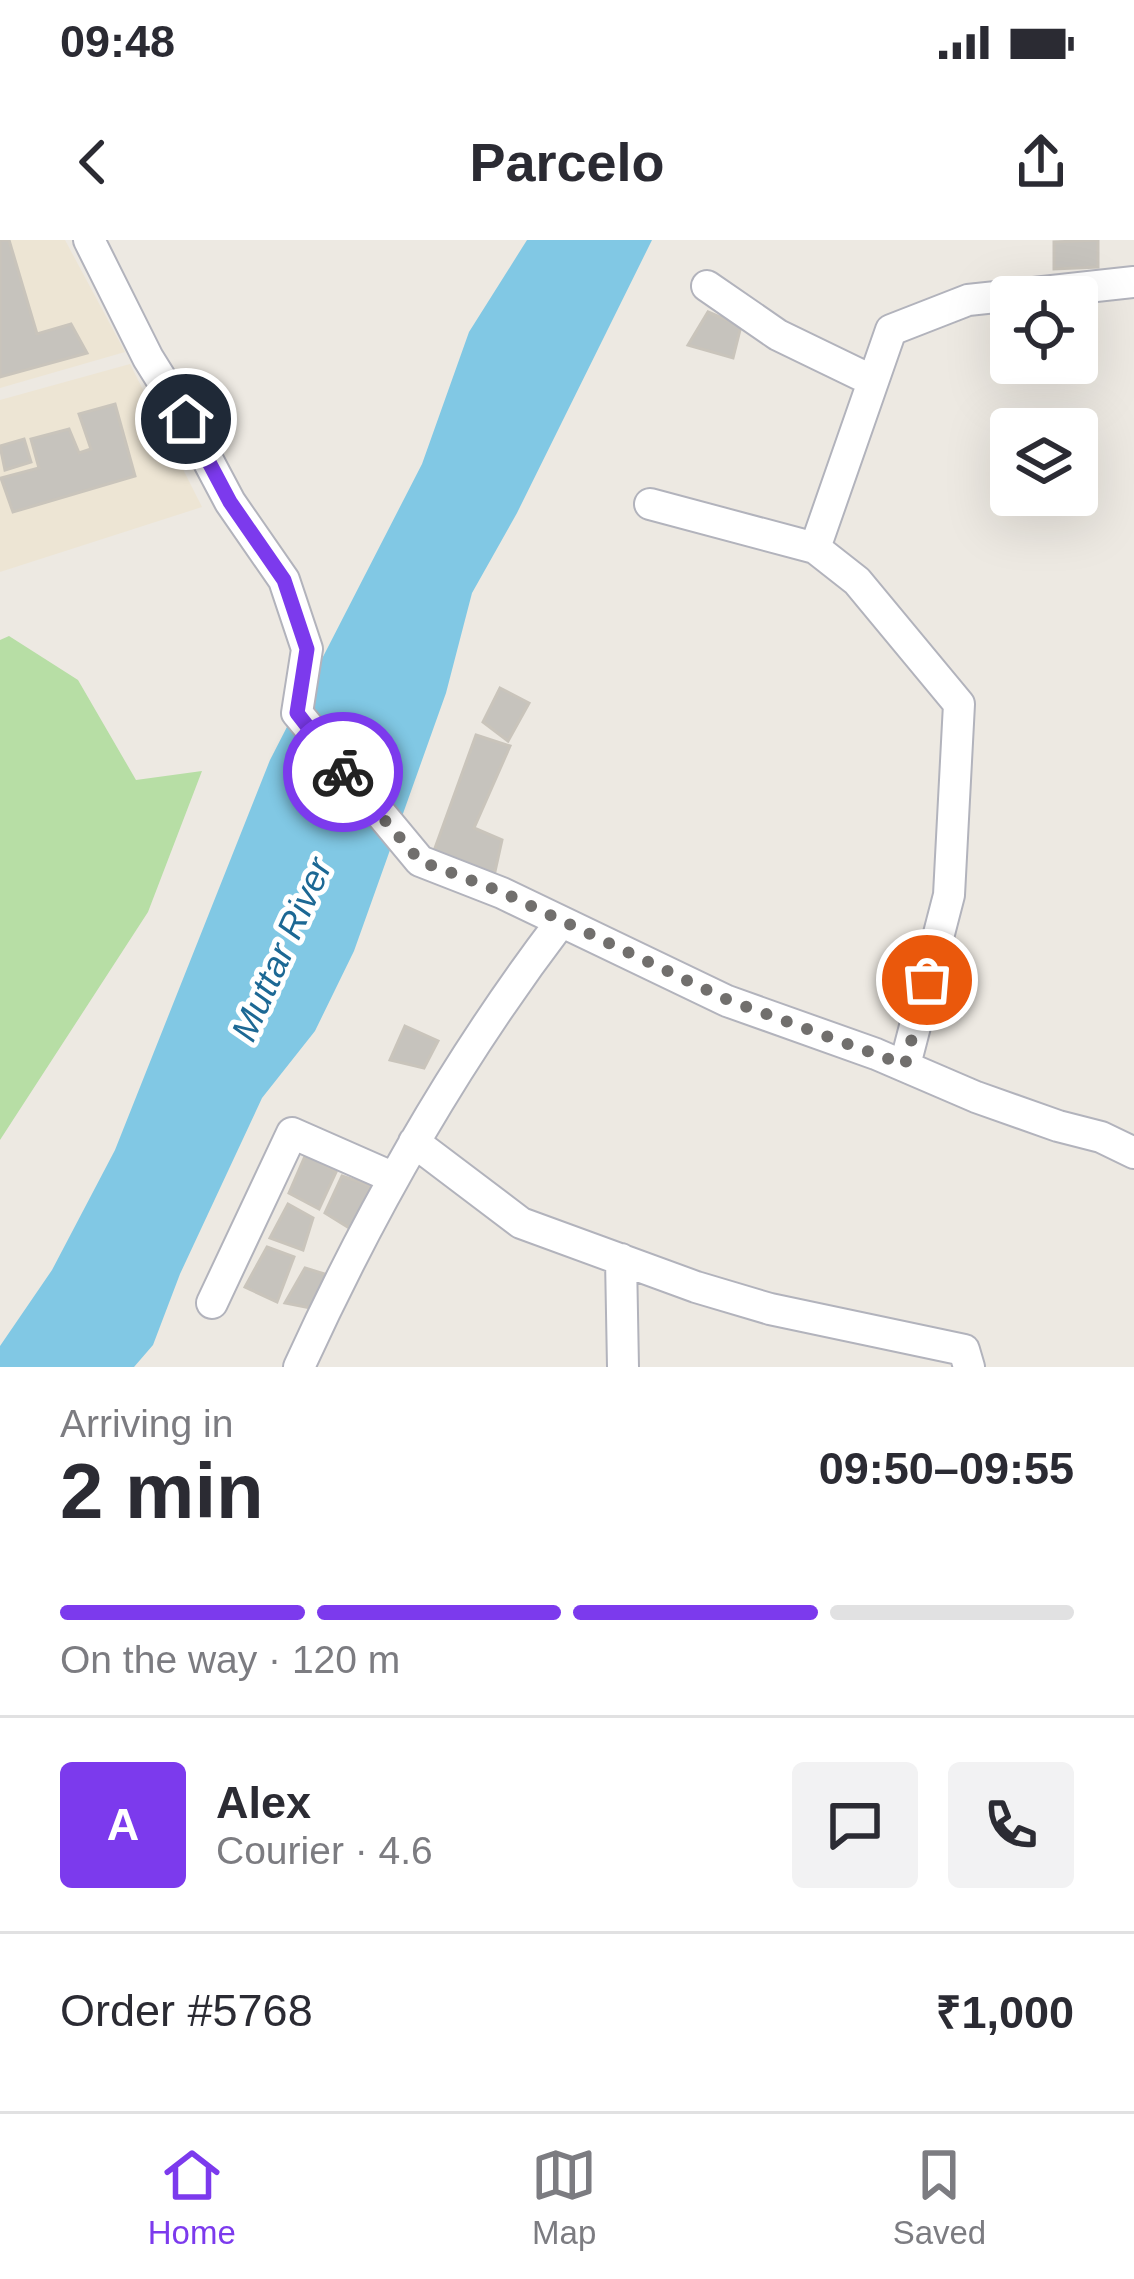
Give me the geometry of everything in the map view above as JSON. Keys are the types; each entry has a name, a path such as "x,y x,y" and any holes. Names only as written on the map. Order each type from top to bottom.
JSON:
{"street":[{"path":"89,240 148,358 230,502 284,580 307,649 297,713 420,861 502,892 728,1000 1134,1153"},
{"path":"815,548 891,330 968,300 1134,282"},
{"path":"707,286 778,335 873,380"},
{"path":"650,504 815,548 857,581 959,704 949,895 905,1065"},
{"path":"299,1367 392,1177 504,997 560,922"},
{"path":"1101,1137 1134,1129"},
{"path":"212,1303 292,1133 392,1177"},
{"path":"414,1142 521,1223 770,1309 964,1350 969,1367"},
{"path":"621,1259 623,1367"}],"shaded area":[{"path":"0,240 65,240 125,352 0,388"},
{"path":"130,364 202,507 0,572 0,400"}],"green space":[{"path":"9,636 78,680 136,780 202,771 148,912 0,1140 0,640"}],"water":[{"name":"Muttar River","path":"527,240 652,240 517,513 472,593 446,693 354,951 315,1031 262,1098 180,1274 153,1345 134,1367 0,1367 0,1346 52,1270 115,1150 270,760 422,464 469,332"}],"building":[{"path":"0,240 9,240 37,334 71,324 87,353 0,377"},
{"path":"1098,240 1098,267 1054,269 1054,242"},
{"path":"708,312 741,326 733,358 688,345"},
{"path":"115,404 135,476 13,512 1,478 39,468 31,439 69,429 79,453 91,449 79,414"},
{"path":"24,439 31,462 5,470 0,446"},
{"path":"500,688 529,703 508,741 483,722"},
{"path":"476,735 510,746 474,828 502,840 494,876 434,851"},
{"path":"405,1026 438,1041 424,1068 390,1060"},
{"path":"306,1154 336,1172 319,1209 289,1193"},
{"path":"342,1176 371,1186 351,1229 325,1213"},
{"path":"288,1204 313,1218 303,1250 270,1238"},
{"path":"267,1247 294,1257 277,1302 245,1287"},
{"path":"305,1268 331,1276 316,1309 285,1303"}],"way so far":[{"path":"343,772 420,861 502,892 646,964 799,1029 905,1065 927,980"}],"route":[{"path":"186,419 230,502 284,580 307,649 297,713 343,772"}]}
